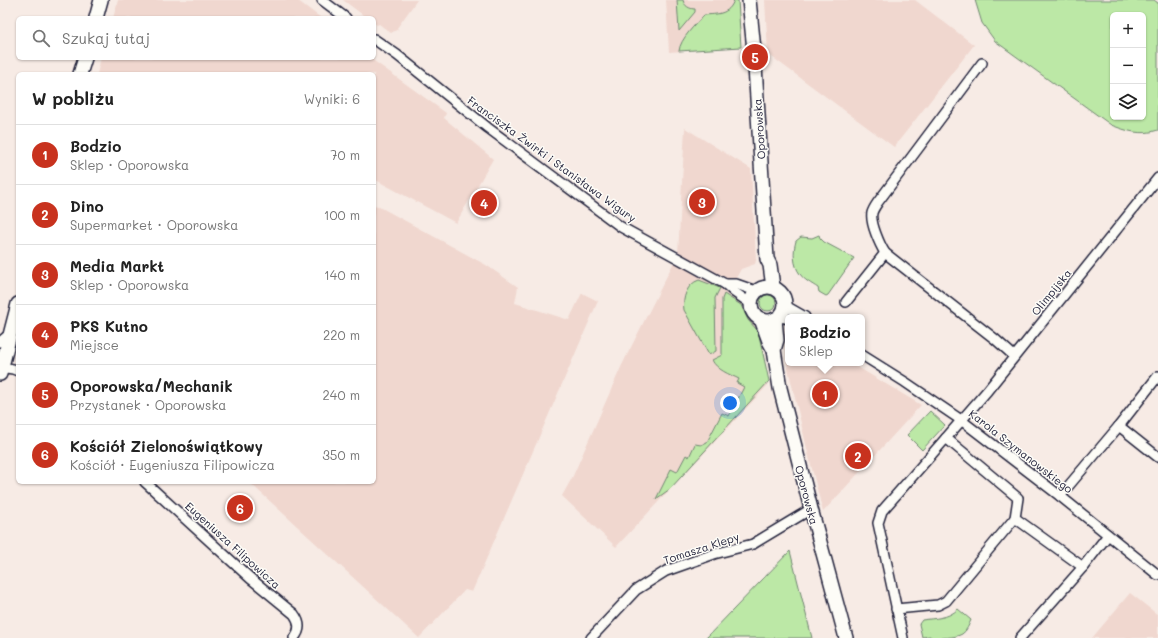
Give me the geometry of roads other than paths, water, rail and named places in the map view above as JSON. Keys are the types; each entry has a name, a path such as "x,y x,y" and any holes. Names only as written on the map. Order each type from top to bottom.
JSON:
{"street":[{"path":"97,16 101,0"},
{"path":"322,0 343,16"},
{"name":"Oporowska","path":"749,0 754,50 767,259 770,265 760,292"},
{"name":"Franciszka Żwirki i Stanisława Wigury","path":"376,40 397,55 488,128 620,227 725,284 734,292 760,292"},
{"path":"81,72 84,60"},
{"path":"982,63 875,206 872,214 875,231 885,254 995,339 1014,356"},
{"name":"Olimpijska","path":"896,609 878,523 882,511 946,438 1156,183"},
{"path":"846,302 885,254"},
{"name":"Franciszka Żwirki i Stanisława Wigury","path":"725,284 736,284 760,292"},
{"path":"778,290 782,295 782,315 768,321 761,319 753,313 760,292 778,290"},
{"path":"16,312 1,369 16,371"},
{"name":"Oporowska","path":"774,350 782,315"},
{"name":"Oporowska","path":"761,319 774,350 780,388 846,638"},
{"path":"0,342 11,333"},
{"name":"Karola Szymanowskiego","path":"865,357 961,420 1060,496 1158,575"},
{"path":"1060,496 1119,426 1158,376"},
{"path":"1119,426 1158,457"},
{"path":"903,638 896,609 938,605 946,601 1015,518 1018,498 946,438"},
{"name":"Eugeniusza Filipowicza","path":"147,484 250,578 294,614 298,620 299,628 294,638"},
{"name":"Tomasza Klepy","path":"591,638 636,590 666,571 714,554 753,544 811,509"},
{"path":"1015,518 1083,567"},
{"path":"1020,638 1083,567 1108,535"}],"place":[{"name":"Oporowska/Mechanik","path":"755,57"},
{"name":"Media Markt","path":"702,202"},
{"name":"PKS Kutno","path":"484,203"},
{"name":"Bodzio","path":"825,394"},
{"name":"Dino","path":"858,456"},
{"name":"Kościół Zielonoświątkowy","path":"240,508"}]}
